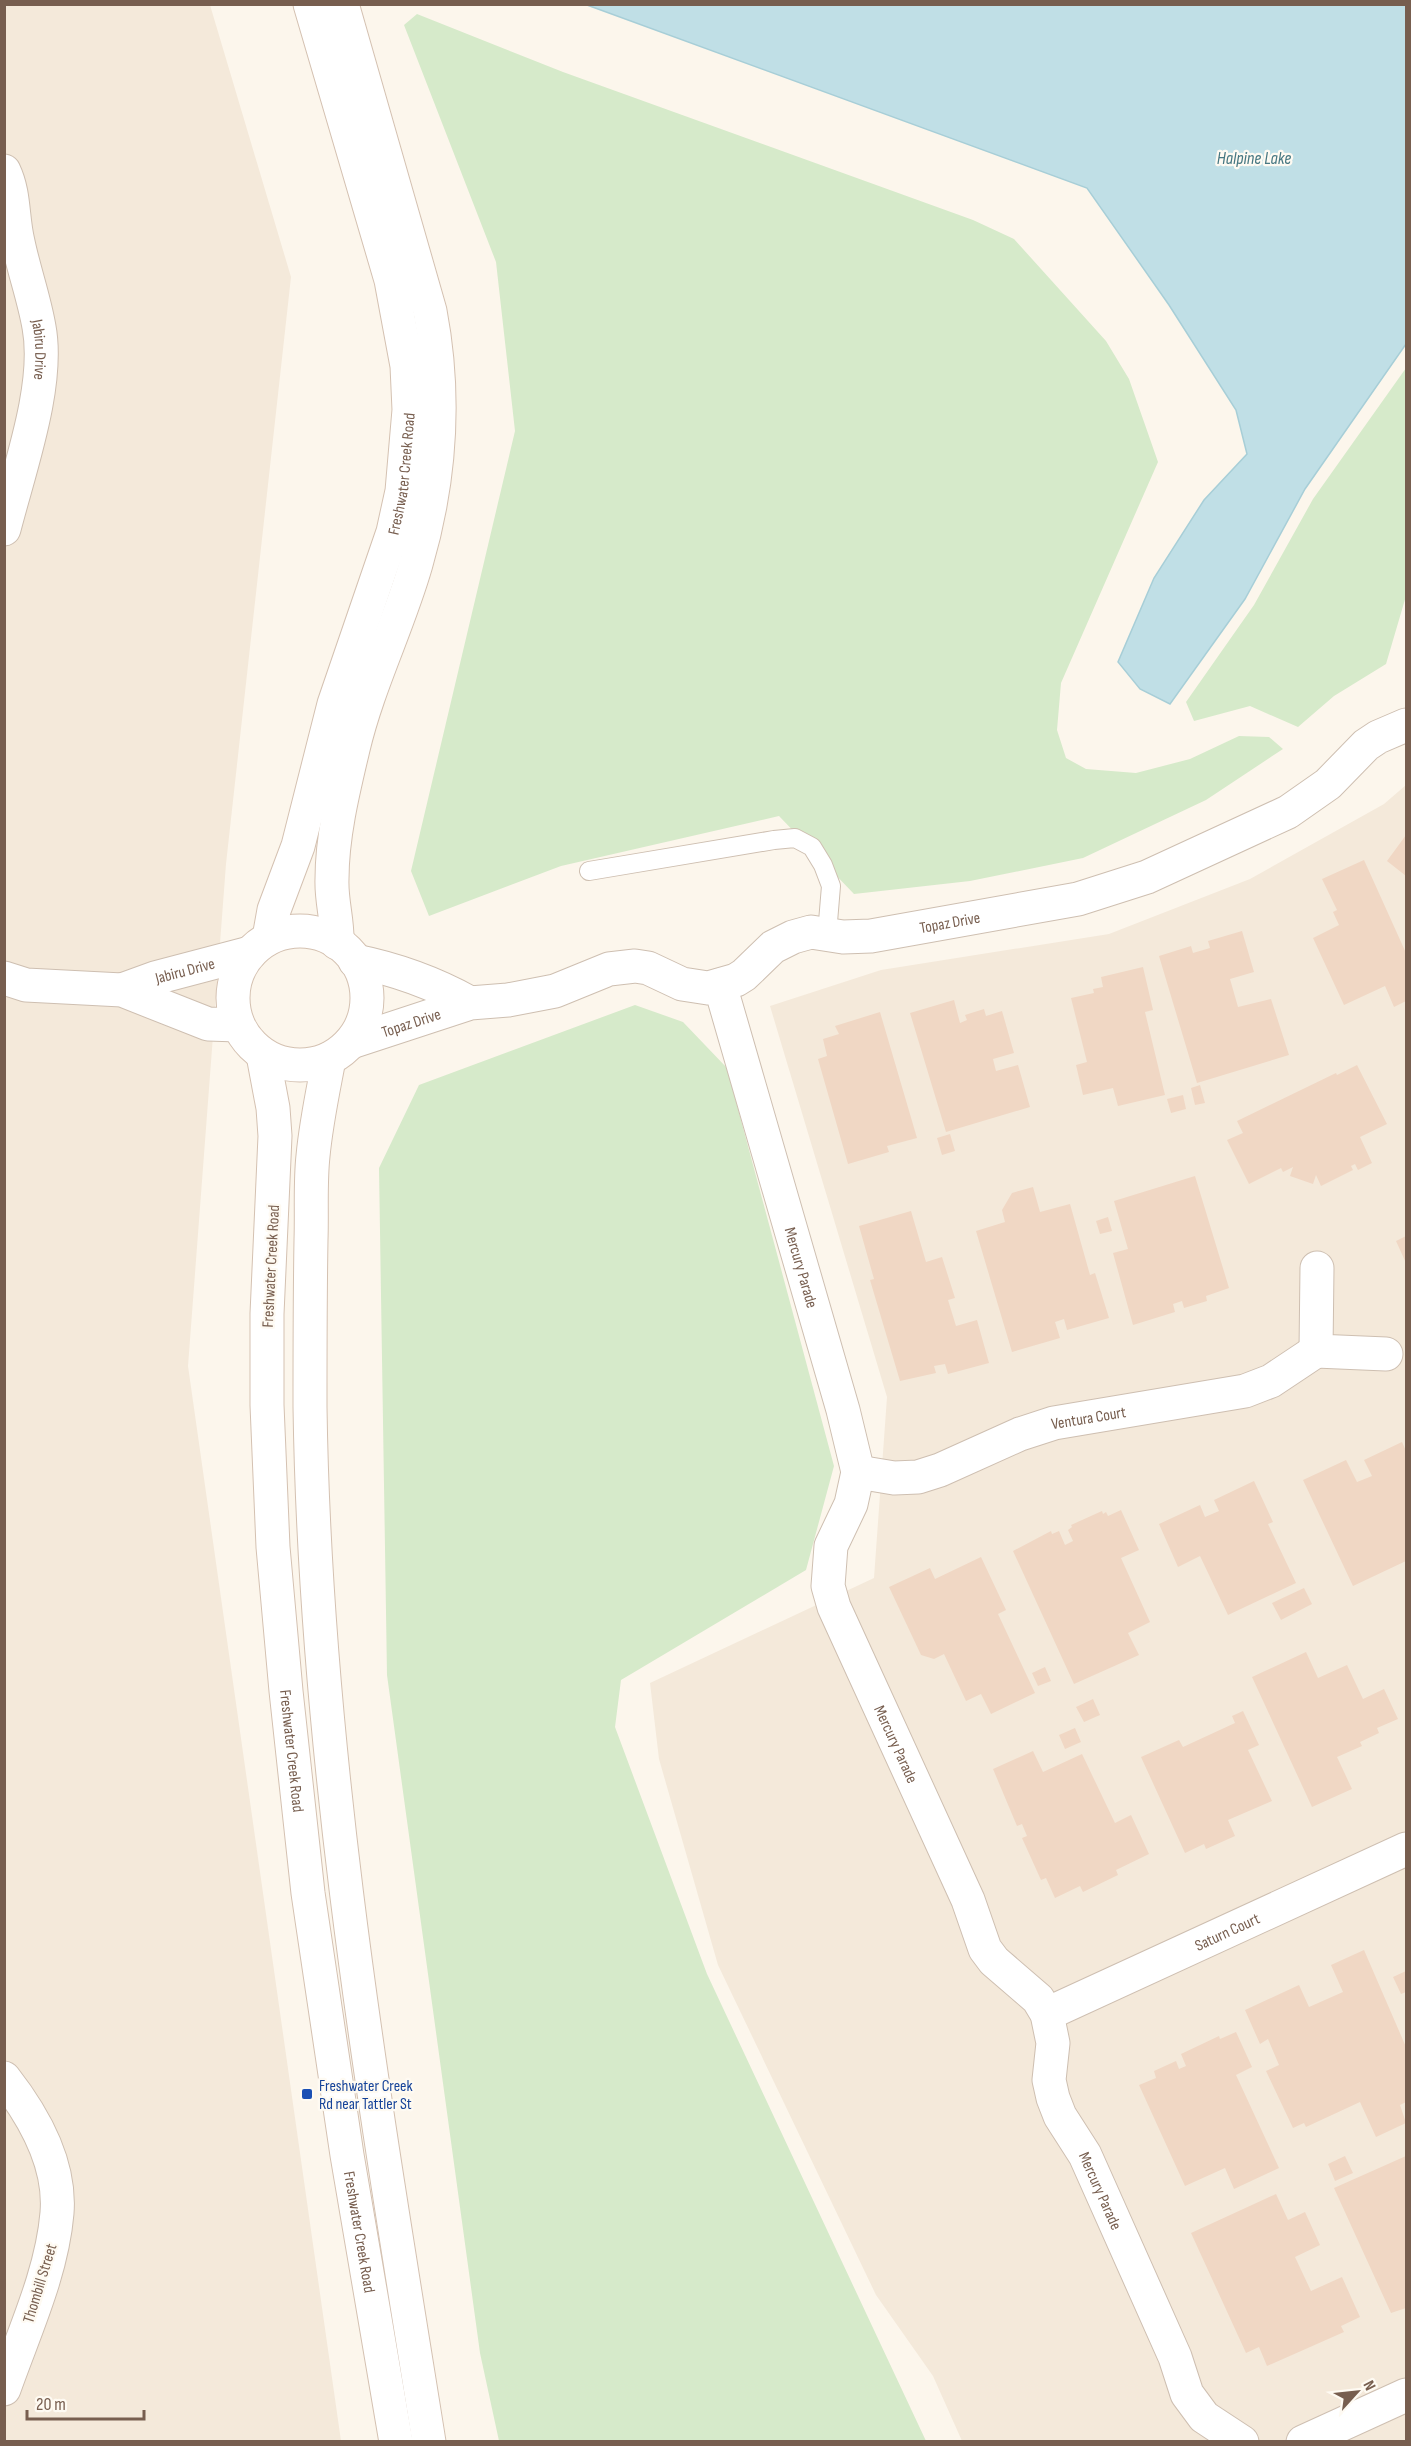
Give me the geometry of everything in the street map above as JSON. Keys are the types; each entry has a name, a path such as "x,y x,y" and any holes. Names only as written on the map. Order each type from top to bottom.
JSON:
{"street":[{"name":"Freshwater Creek Road","path":"260,945 298,846 334,704 393,531 403,479 409,410 407,366 391,280 309,4"},
{"name":"Freshwater Creek Road","path":"342,4 430,311 437,355 439,416 435,472 416,564 366,703 345,785 333,857 332,881 338,924 346,952"},
{"name":"Jabiru Drive","path":"4,171 11,186 14,227 39,328 41,368 30,424 4,529"},
{"name":"Topaz Drive","path":"340,1051 470,1003 508,1000 555,991 596,973 622,967 648,968 682,984 699,988 720,985 744,975 773,947 783,941 810,932 843,937 871,936 1078,899 1147,877 1288,812 1328,784 1372,741 1407,725"},
{"path":"304,931 322,934 346,952 364,980 367,1002 362,1023 340,1051 307,1065 284,1064 263,1055 248,1041 238,1024 233,1006 234,987 239,969 260,945 286,932 304,931"},
{"name":"Jabiru Drive","path":"122,990 260,945"},
{"name":"Topaz Drive","path":"346,952 442,988 470,1003"},
{"name":"Jabiru Drive","path":"4,978 26,985 122,990 208,1024 238,1024"},
{"name":"Mercury Parade","path":"720,985 843,1410 858,1472 851,1504 831,1546 828,1586 834,1606 968,1900 985,1949 994,1961 1038,1999 1047,2014 1053,2043 1049,2080 1053,2098 1060,2116 1085,2155 1175,2357 1187,2394 1204,2417 1242,2442"},
{"name":"Freshwater Creek Road","path":"340,1051 319,1112 313,1159 309,1337 312,1491 323,1666 346,1881 379,2131 429,2442"},
{"name":"Freshwater Creek Road","path":"263,1055 273,1108 275,1136 267,1314 267,1406 273,1547 286,1691 308,1893 345,2144 396,2442"},
{"path":"1317,1268 1316,1351 1386,1354"},
{"name":"Ventura Court","path":"858,1472 894,1478 918,1477 940,1470 1020,1434 1054,1423 1245,1390 1271,1381 1316,1351"},
{"name":"Saturn Court","path":"1047,2014 1407,1849"},
{"name":"Thombill Street","path":"4,2078 42,2137 54,2177 57,2211 46,2269 4,2389"},
{"path":"1303,2442 1407,2395"}],"lane":[{"path":"589,871 795,838 812,847 823,865 831,886 827,934"}],"shaded area":[{"path":"5,5 210,5 291,277 226,864 188,1366 341,2441 5,2442"},
{"path":"1406,785 1406,2441 962,2441 933,2376 876,2295 718,1965 659,1759 650,1683 874,1578 887,1397 770,1006 881,970 1109,934 1250,879 1384,804"}],"green space":[{"path":"417,14 563,72 973,220 1014,239 1106,341 1129,379 1158,462 1061,683 1057,730 1066,758 1086,769 1136,773 1190,759 1239,736 1269,737 1283,749 1206,800 1083,858 970,881 854,894 779,816 561,866 429,916 411,871 515,431 496,262 404,25"},
{"path":"1406,368 1406,596 1386,664 1334,696 1298,727 1250,706 1194,721 1186,702 1254,605 1313,499"},
{"path":"635,1005 683,1022 727,1068 834,1466 806,1570 621,1680 615,1727 707,1974 926,2441 499,2441 480,2353 387,1675 379,1168 419,1085"}],"water":[{"name":"Halpine Lake","path":"587,5 1406,5 1406,344 1305,489 1245,599 1170,704 1140,689 1118,662 1154,578 1204,500 1247,454 1236,410 1169,305 1087,188"}],"building":[{"path":"1406,835 1406,876 1387,861"},
{"path":"1364,860 1406,953 1406,1001 1394,1007 1385,986 1344,1005 1313,938 1339,925 1333,912 1337,910 1322,879"},
{"path":"1242,931 1254,972 1230,979 1238,1007 1271,999 1289,1055 1197,1083 1159,956 1191,946 1193,953 1210,948 1208,941"},
{"path":"1143,967 1153,1010 1145,1012 1165,1095 1118,1106 1113,1088 1083,1095 1076,1065 1087,1062 1071,998 1094,993 1093,989 1103,987 1101,977"},
{"path":"954,1000 960,1023 967,1020 965,1015 984,1009 986,1016 1002,1011 1014,1053 993,1059 996,1071 1018,1065 1030,1107 946,1132 910,1013"},
{"path":"880,1012 917,1138 887,1146 889,1152 848,1164 818,1059 827,1056 823,1039 839,1034 835,1026"},
{"path":"1357,1065 1387,1124 1360,1137 1372,1163 1358,1170 1355,1164 1351,1166 1353,1170 1321,1186 1316,1175 1313,1184 1290,1176 1293,1167 1283,1172 1281,1168 1249,1184 1227,1140 1243,1133 1237,1121"},
{"path":"1200,1085 1205,1103 1195,1105 1191,1088"},
{"path":"1183,1095 1186,1109 1171,1113 1167,1099"},
{"path":"950,1134 955,1151 942,1155 937,1138"},
{"path":"1195,1176 1229,1288 1206,1296 1207,1301 1184,1308 1182,1301 1173,1304 1175,1312 1133,1325 1113,1253 1128,1249 1114,1201"},
{"path":"1033,1187 1040,1212 1070,1204 1090,1275 1095,1273 1109,1318 1067,1330 1064,1319 1055,1322 1060,1338 1012,1352 976,1231 1005,1222 1002,1210 1012,1193"},
{"path":"911,1211 926,1262 942,1257 955,1298 948,1300 956,1326 977,1320 989,1363 948,1374 945,1364 934,1366 936,1373 900,1381 870,1280 874,1279 859,1226"},
{"path":"1108,1217 1112,1231 1100,1234 1096,1221"},
{"path":"1406,1236 1406,1263 1396,1241"},
{"path":"1402,1442 1406,1451 1406,1561 1353,1586 1303,1480 1346,1460 1357,1482 1372,1476 1364,1460"},
{"path":"1254,1481 1273,1522 1268,1524 1296,1583 1228,1615 1200,1556 1178,1567 1159,1524 1200,1505 1205,1517 1219,1511 1214,1500"},
{"path":"1121,1510 1139,1550 1121,1558 1150,1622 1128,1633 1139,1655 1074,1684 1013,1551 1051,1531 1052,1534 1059,1531 1065,1545 1073,1541 1068,1530 1072,1527 1071,1525 1102,1511 1108,1516"},
{"path":"981,1557 1006,1610 998,1614 1035,1693 991,1714 981,1694 966,1701 944,1654 934,1659 921,1655 889,1587 930,1568 935,1579"},
{"path":"1304,1588 1312,1604 1281,1620 1272,1603"},
{"path":"1306,1652 1318,1678 1347,1665 1363,1699 1384,1689 1398,1719 1377,1728 1379,1733 1360,1742 1362,1746 1337,1757 1352,1789 1312,1807 1252,1677"},
{"path":"1045,1667 1051,1681 1038,1686 1032,1673"},
{"path":"1093,1699 1100,1715 1084,1722 1076,1707"},
{"path":"1243,1711 1259,1745 1248,1750 1272,1801 1228,1820 1235,1836 1206,1849 1204,1844 1185,1853 1141,1757 1179,1740 1183,1747 1235,1723 1232,1716"},
{"path":"1075,1728 1081,1742 1065,1749 1059,1735"},
{"path":"1033,1751 1043,1772 1082,1754 1115,1823 1131,1815 1149,1854 1116,1870 1118,1875 1083,1892 1080,1886 1055,1898 1046,1878 1041,1880 1022,1838 1027,1836 1022,1824 1017,1826 993,1769"},
{"path":"1364,1950 1406,2047 1406,2102 1400,2105 1406,2123 1376,2137 1360,2102 1306,2127 1304,2123 1293,2128 1266,2071 1279,2065 1268,2039 1260,2044 1245,2010 1299,1985 1309,2007 1343,1992 1331,1965"},
{"path":"1406,1971 1406,1992 1401,1994 1393,1977"},
{"path":"1236,2032 1252,2067 1236,2075 1279,2168 1234,2189 1225,2168 1185,2186 1139,2085 1156,2078 1154,2071 1176,2061 1179,2069 1186,2066 1181,2054 1219,2036 1220,2039"},
{"path":"1345,2156 1353,2173 1335,2181 1328,2164"},
{"path":"1406,2156 1406,2308 1391,2313 1334,2188"},
{"path":"1276,2194 1288,2220 1305,2212 1320,2245 1295,2257 1311,2291 1342,2277 1360,2317 1341,2326 1344,2332 1267,2366 1259,2347 1246,2353 1191,2233"}],"place":[{"name":"Freshwater Creek Rd near Tattler St","path":"307,2094"}]}
